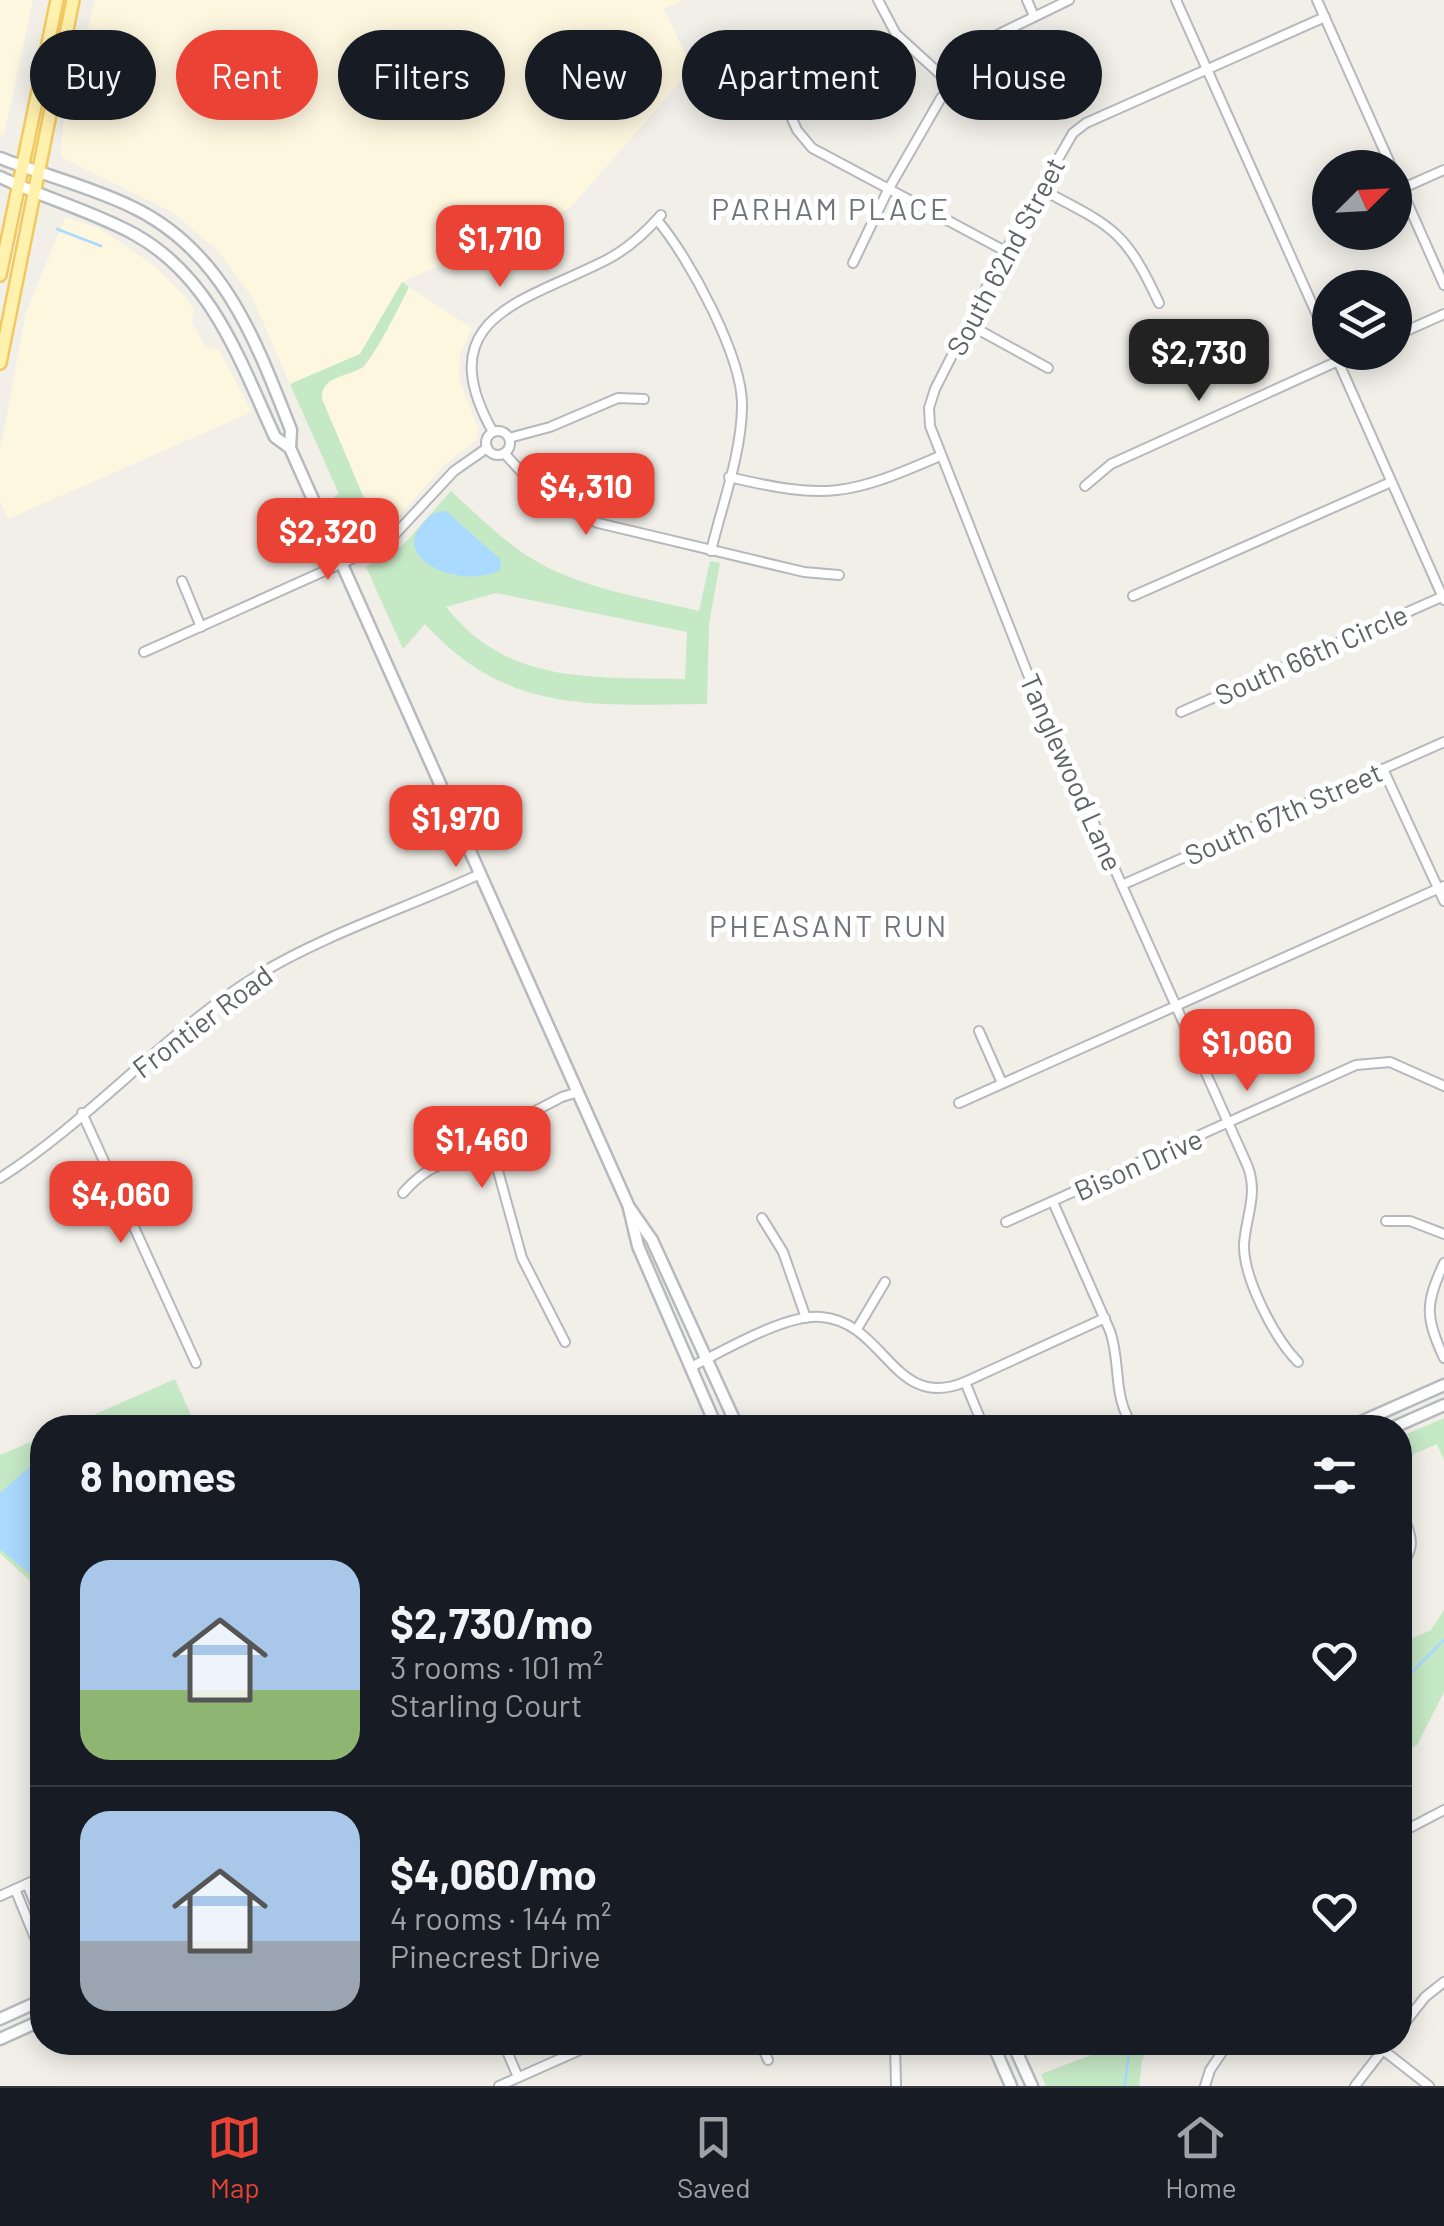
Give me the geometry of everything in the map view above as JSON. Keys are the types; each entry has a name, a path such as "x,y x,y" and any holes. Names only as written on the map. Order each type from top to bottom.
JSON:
{"main road":[{"path":"0,275 56,0"},
{"path":"0,363 73,0"},
{"path":"0,158 149,216 182,239 209,266 245,320 290,430 290,448 629,1207 638,1246 711,1415"},
{"path":"0,177 136,235 182,270 220,321 275,437 290,448"},
{"path":"629,1207 648,1232 732,1415"},
{"path":"1376,1415 1444,1385"},
{"path":"1412,1419 1444,1405"},
{"path":"0,2020 30,2006"},
{"path":"0,2039 30,2025"},
{"path":"998,2055 1012,2086"},
{"path":"1018,2055 1032,2086"}],"street":[{"path":"878,0 896,34 936,70"},
{"path":"1027,0 1034,16"},
{"path":"1010,30 1069,0"},
{"path":"1176,0 1312,304"},
{"path":"1317,0 1384,150"},
{"name":"South 62nd Street","path":"929,416 934,389 1005,251 1067,141 1079,127 1325,17"},
{"path":"853,262 919,132 936,108"},
{"path":"795,120 805,141 820,154 1005,251"},
{"path":"1412,184 1444,170"},
{"path":"1040,188 1116,232 1135,253 1159,303"},
{"path":"1412,214 1444,285"},
{"path":"493,432 470,376 470,362 481,334 520,298 609,259 634,243 659,218 696,278 735,367 742,407 738,442 710,551"},
{"path":"1412,328 1444,314"},
{"path":"968,324 1048,368"},
{"path":"1085,486 1110,464 1312,368"},
{"path":"1342,370 1444,597"},
{"path":"509,438 550,427 618,398 644,399"},
{"name":"Tanglewood Lane","path":"929,416 940,456 1031,682 1248,1167 1253,1190 1244,1239 1246,1261 1275,1335 1298,1362"},
{"path":"504,453 493,454 487,448 487,437 493,432 504,432 509,438"},
{"path":"504,453 509,438"},
{"path":"144,652 392,540 448,476 487,448"},
{"path":"504,453 538,490 576,514 710,551 804,572 840,574"},
{"path":"729,478 788,491 844,491 880,482 940,456"},
{"path":"1133,596 1391,482"},
{"path":"182,581 202,627"},
{"name":"South 66th Circle","path":"1180,712 1444,597"},
{"name":"South 67th Street","path":"1122,885 1444,742"},
{"path":"1383,769 1444,901"},
{"name":"Frontier Road","path":"0,1178 258,975 480,874"},
{"path":"959,1102 1441,888"},
{"path":"979,1032 1002,1083"},
{"name":"Bison Drive","path":"1006,1222 1369,1062 1400,1065 1444,1086"},
{"path":"565,1342 522,1258 495,1160 500,1139 514,1122 578,1092"},
{"path":"82,1113 196,1363"},
{"path":"402,1192 436,1164 495,1160"},
{"path":"1053,1202 1105,1318 1116,1352 1127,1415"},
{"path":"762,1218 783,1252 806,1318"},
{"path":"1386,1221 1410,1221 1444,1234"},
{"path":"1444,1263 1428,1310 1432,1333 1444,1358"},
{"path":"857,1329 885,1282"},
{"path":"691,1367 806,1318 826,1318 857,1329 902,1375 920,1387 941,1390 1105,1318"},
{"path":"965,1382 979,1415"},
{"path":"1412,1826 1444,1810"},
{"path":"0,1896 30,1883"},
{"path":"27,1884 30,1891"},
{"path":"14,1890 30,1927"},
{"path":"1412,2013 1444,1982"},
{"path":"508,2055 518,2078"},
{"path":"499,2086 569,2055"},
{"path":"766,2055 768,2060"},
{"path":"895,2055 896,2086"},
{"path":"1206,2086 1210,2070 1220,2055"},
{"path":"1354,2086 1379,2055"},
{"path":"1396,2055 1430,2086"}],"shaded area":[{"path":"0,0 33,0 4,135 0,134"},
{"path":"95,0 683,0 664,9 682,47 682,79 662,102 662,30 525,30 525,120 647,120 571,207 402,282 360,354 290,384 252,297 218,251 172,212 61,157 64,120 156,120 156,30 87,30"},
{"path":"65,217 99,228 155,266 183,294 194,309 192,323 206,347 219,350 252,412 8,519 0,501 0,452 26,313"},
{"path":"409,287 472,328 460,354 459,379 479,431 476,440 442,467 388,529 369,510 322,399 322,390 329,381 365,367"}],"green space":[{"path":"402,282 409,287 372,355 361,368 329,382 323,391 322,399 369,510 388,529 356,545 334,497 339,494 290,384 360,354"},
{"path":"451,491 499,535 536,561 604,589 699,611 710,561 720,563 709,624 707,704 590,703 520,690 456,654 425,624 403,649 366,567 403,545","holes":["496,593 687,632 685,679 586,676 525,664 497,651 470,633 446,607"]},
{"path":"175,1379 191,1415 93,1415"},
{"path":"1444,1418 1444,1460 1437,1444 1412,1455 1412,1432"},
{"path":"30,1442 30,1581 0,1553 0,1455"},
{"path":"1444,1610 1444,1692 1417,1745 1412,1747 1412,1639 1431,1630"},
{"path":"1091,2055 1145,2055 1139,2086 1046,2086 1041,2074"}],"water":[{"path":"446,511 501,560 500,570 484,575 448,573 419,556 414,544 418,529 434,513"},
{"path":"30,1467 30,1574 0,1549 0,1493"}],"waterway":[{"path":"57,229 101,246"},
{"path":"1412,1672 1444,1640"},
{"path":"1125,2086 1129,2055"}],"district":[{"name":"PARHAM PLACE","path":"831,208"},
{"name":"PHEASANT RUN","path":"829,925"}]}
